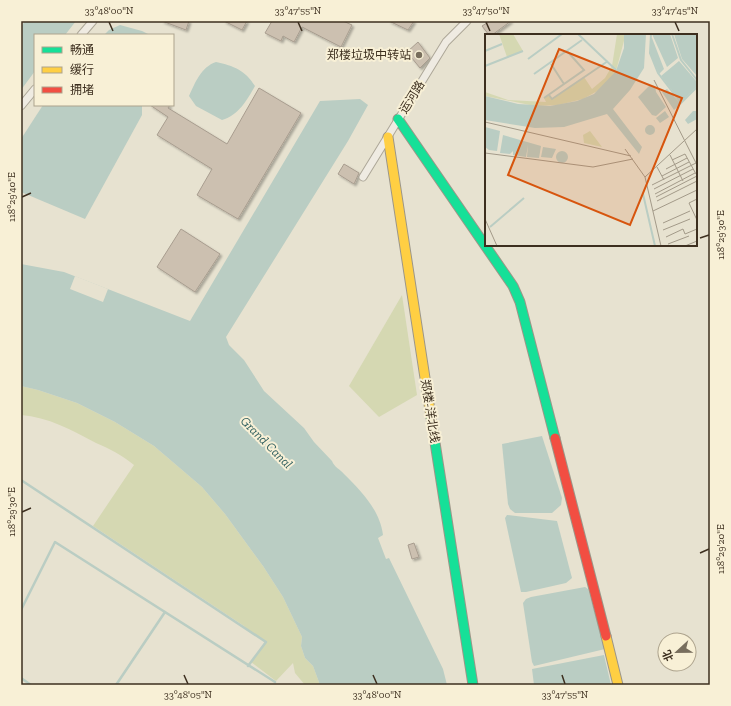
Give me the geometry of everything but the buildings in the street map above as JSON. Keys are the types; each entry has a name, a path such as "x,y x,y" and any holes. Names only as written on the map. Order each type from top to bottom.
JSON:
{"street":[{"path":"82,34 94,21"},
{"name":"运河路","path":"363,177 446,42 464,22"},
{"path":"21,106 34,90"},
{"path":"398,119 485,245"},
{"name":"郑楼-洋北线","path":"388,137 473,685"},
{"path":"485,246 513,286 520,302 618,685"}],"green space":[{"path":"402,295 417,395 379,417 349,386"},
{"path":"21,386 77,403 115,422 154,446 202,487 225,514 263,566 283,597 302,637 301,646 305,658 313,666 320,685 305,685 295,673 293,663 276,681 251,662 265,642 248,631 244,626 93,526 134,465 116,452 60,425 41,418 21,415"}],"water":[{"path":"25,21 76,21 66,34 34,34 34,72 21,90 21,27"},
{"path":"120,25 148,34 105,34 109,30"},
{"path":"216,62 228,65 243,72 255,86 246,102 238,111 222,120 196,106 189,96 202,72 211,64"},
{"name":"Grand Canal","path":"360,99 368,105 348,141 226,337 229,345 244,360 264,391 304,428 314,442 334,465 363,494 374,509 383,535 378,538 386,559 389,558 443,669 447,685 320,685 313,666 305,658 301,646 302,637 283,597 263,566 225,514 202,487 154,446 115,422 77,403 21,386 21,264 64,272 190,321 320,101"},
{"path":"42,106 142,106 142,115 85,219 21,192 21,139"},
{"path":"542,436 562,498 561,505 552,513 515,513 510,509 508,504 502,444"},
{"path":"507,515 557,521 572,578 566,583 521,592 505,518"},
{"path":"585,587 588,589 605,649 534,666 532,662 523,603 526,599 531,597"},
{"path":"604,655 611,685 534,685 532,669"}],"pier":[{"path":"75,276 108,289 103,302 70,289"}],"waterway":[{"path":"21,480 266,642 248,666"},
{"path":"21,610 55,542 275,682"},
{"path":"116,685 165,612"},
{"path":"21,678 31,685"}],"traffic: fast":[{"path":"398,119 485,245"},
{"path":"485,246 513,286 520,302 555,438"},
{"path":"431,417 473,685"}],"traffic: slow":[{"path":"388,137 431,417"},
{"path":"606,636 618,685"}],"traffic: jam":[{"path":"555,438 606,636"}],"place":[{"name":"郑楼垃圾中转站","path":"419,55"}]}
